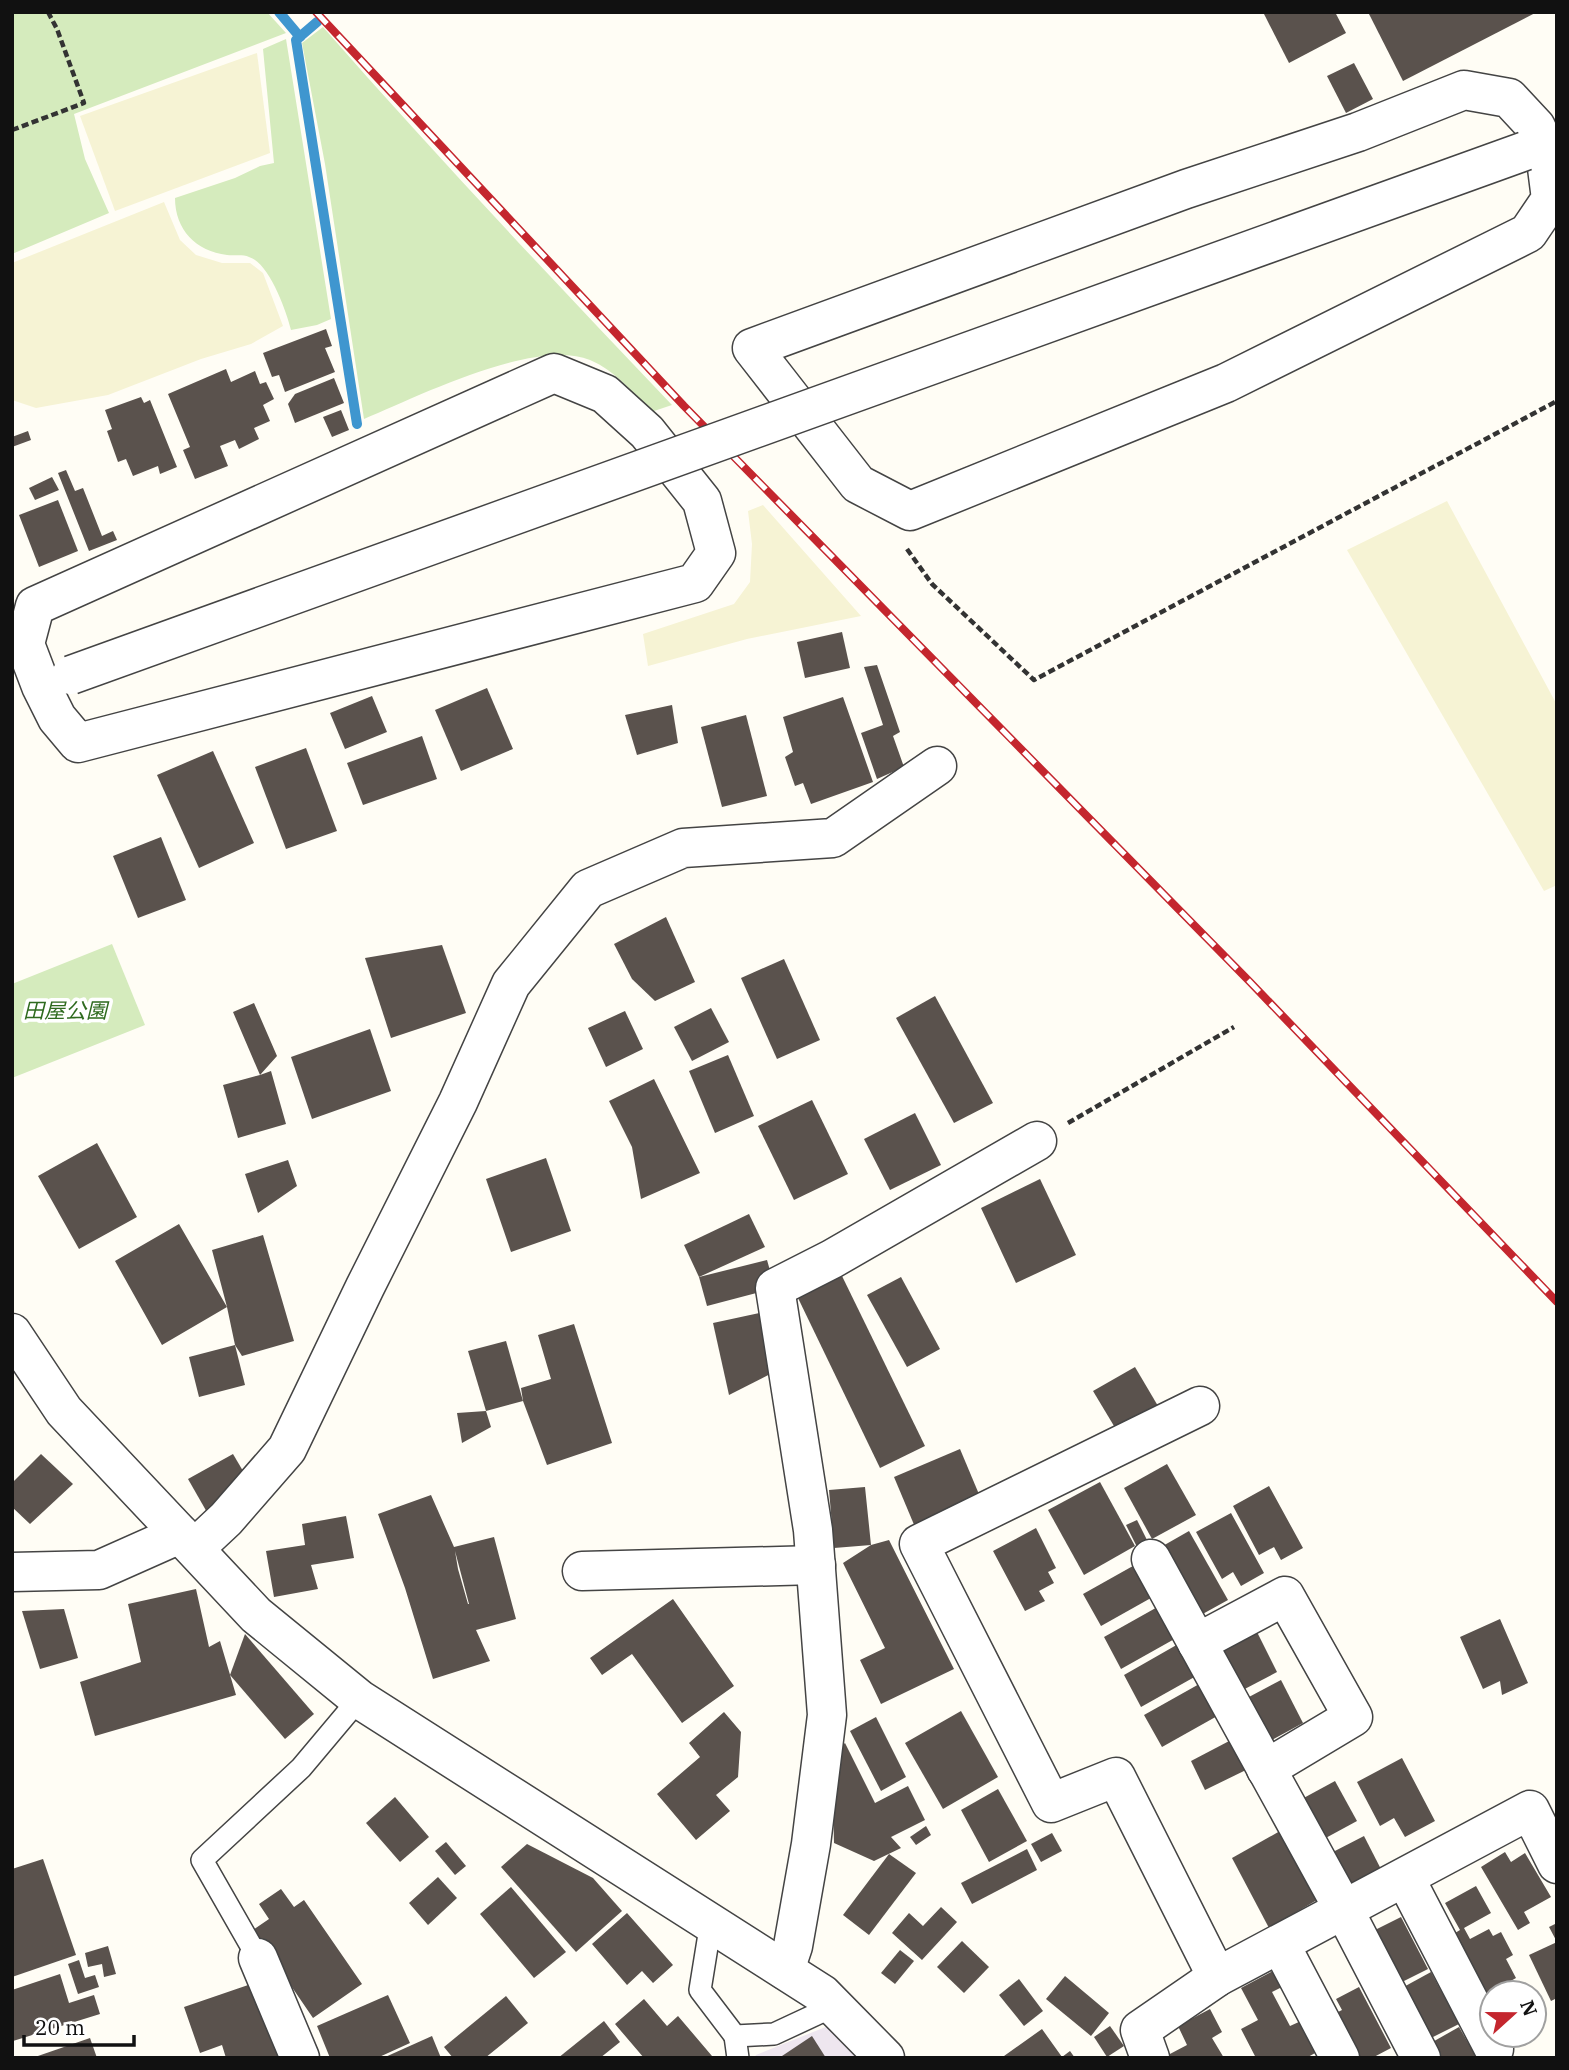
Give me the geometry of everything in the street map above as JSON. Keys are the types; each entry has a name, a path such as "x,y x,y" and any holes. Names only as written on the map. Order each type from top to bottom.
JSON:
{"street":[{"path":"1464,90 1509,98 1536,127 1542,144 1551,199 1528,233 1226,383 910,510 858,484 752,348 1186,189 1358,132 1464,90"},
{"path":"41,687 1542,144"},
{"path":"554,373 605,394 647,432 702,501 716,553 695,583 78,743 57,718 41,687 25,644 35,606 554,373"},
{"path":"12,1572 99,1570 187,1541 226,1519 287,1449 458,1102 511,984 588,889 683,848 832,838 937,766"},
{"path":"785,1970 793,1946 811,1844 827,1715 813,1530 775,1289 1037,1141"},
{"path":"12,1333 64,1411 256,1615 359,1699 822,1994 885,2058"},
{"path":"1199,1406 919,1544 1051,1802 1116,1777 1217,1977"},
{"path":"1152,1559 1344,1910 1421,2058"},
{"path":"582,1571 816,1565"},
{"path":"1197,1643 1284,1596 1353,1717 1266,1769"},
{"path":"1150,2058 1140,2030 1217,1977 1530,1810 1557,1864"},
{"path":"1405,1878 1478,2018"},
{"path":"1280,1944 1340,2058"},
{"path":"258,1958 300,2058"}],"lane":[{"path":"258,1958 202,1860 301,1768 359,1699"},
{"path":"711,1923 700,1990 735,2036 738,2058"},
{"path":"735,2036 774,2034 834,2006"}],"path":[{"path":"12,130 85,103 48,12"},
{"path":"901,541 932,584 1034,680 1557,401"},
{"path":"1037,1141 1234,1027"}],"shaded area":[{"path":"257,53 270,153 115,211 80,116"},
{"path":"164,202 180,240 196,255 222,263 250,263 263,273 283,326 251,344 201,359 108,395 36,408 12,400 12,263"},
{"path":"1447,501 1557,705 1557,885 1544,891 1347,550"},
{"path":"763,505 861,616 747,639 648,666 643,634 734,604 750,582 752,544 748,511"},
{"path":"833,2024 861,2058 754,2058 756,2055"}],"green space":[{"path":"12,12 267,12 286,33 74,114 85,159 109,213 12,254"},
{"path":"323,27 452,171 672,405 651,412 608,370 590,360 566,355 508,363 445,384 364,419 325,164 302,43"},
{"path":"286,39 331,319 291,330 281,300 263,268 247,256 216,253 197,244 183,229 175,198 274,163 263,49"},
{"name":"田屋公園","path":"112,944 145,1025 12,1078 12,984"}],"building":[{"path":"1263,12 1335,12 1346,33 1289,63"},
{"path":"1368,12 1537,12 1403,81"},
{"path":"1354,63 1373,99 1346,113 1327,76"},
{"path":"326,329 332,346 325,348 335,372 285,392 279,375 272,377 263,353"},
{"path":"226,369 231,382 255,371 260,384 266,382 274,399 263,405 270,421 254,428 259,439 239,449 235,440 220,446 228,466 195,479 183,450 190,447 168,394"},
{"path":"334,378 344,403 295,423 288,404 295,394"},
{"path":"141,397 144,403 150,400 177,467 160,474 158,466 133,476 126,459 118,462 107,431 112,429 105,410"},
{"path":"341,410 349,430 332,437 323,417"},
{"path":"28,431 31,440 12,447 12,437"},
{"path":"66,470 75,491 83,488 102,536 113,531 117,540 89,551 58,473"},
{"path":"52,477 59,490 35,500 29,488"},
{"path":"58,500 78,551 39,567 19,515"},
{"path":"842,632 850,668 805,678 797,642"},
{"path":"877,665 900,732 893,736 904,767 877,779 861,733 883,725 864,667"},
{"path":"487,688 513,749 461,771 435,710"},
{"path":"372,696 387,732 345,749 330,713"},
{"path":"843,697 873,782 811,804 803,783 795,786 785,757 793,752 783,717"},
{"path":"672,705 678,743 637,755 625,715"},
{"path":"746,715 767,796 722,807 701,727"},
{"path":"422,736 437,779 363,805 347,763"},
{"path":"306,748 337,831 286,849 255,767"},
{"path":"213,751 254,843 199,868 157,775"},
{"path":"161,837 186,900 138,918 113,856"},
{"path":"666,917 695,982 655,1001 632,979 614,944"},
{"path":"442,945 466,1013 391,1038 365,958"},
{"path":"784,959 820,1040 777,1059 741,978"},
{"path":"935,996 993,1103 954,1123 896,1018"},
{"path":"254,1003 277,1056 260,1075 233,1012"},
{"path":"711,1008 729,1042 692,1061 674,1027"},
{"path":"625,1011 643,1049 606,1067 588,1028"},
{"path":"370,1029 391,1091 312,1119 291,1057"},
{"path":"728,1055 754,1116 715,1133 689,1071"},
{"path":"271,1071 286,1124 238,1138 223,1085"},
{"path":"654,1079 700,1173 641,1199 632,1147 609,1101"},
{"path":"812,1100 848,1174 794,1200 758,1126"},
{"path":"915,1113 941,1165 890,1190 864,1139"},
{"path":"97,1143 137,1217 79,1249 38,1176"},
{"path":"546,1158 571,1231 511,1252 486,1179"},
{"path":"288,1160 297,1186 258,1213 245,1174"},
{"path":"1040,1179 1076,1255 1016,1283 981,1208"},
{"path":"749,1214 765,1247 699,1277 684,1245"},
{"path":"179,1224 227,1307 162,1345 115,1261"},
{"path":"263,1235 294,1341 242,1356 235,1345 212,1250"},
{"path":"767,1260 775,1288 707,1306 699,1277"},
{"path":"842,1276 925,1446 880,1468 798,1298"},
{"path":"901,1277 940,1349 907,1367 867,1295"},
{"path":"778,1309 776,1371 729,1395 713,1323"},
{"path":"574,1324 612,1443 547,1465 523,1401 521,1388 551,1379 538,1335"},
{"path":"506,1341 523,1401 486,1411 468,1351"},
{"path":"235,1345 245,1385 199,1397 189,1357"},
{"path":"1135,1367 1158,1406 1117,1431 1093,1391"},
{"path":"486,1411 491,1427 462,1443 457,1413"},
{"path":"960,1449 981,1499 915,1527 894,1477"},
{"path":"41,1454 73,1484 30,1524 12,1507 12,1483"},
{"path":"233,1454 253,1488 208,1514 188,1479"},
{"path":"1167,1464 1196,1515 1152,1539 1124,1488"},
{"path":"1100,1482 1135,1546 1084,1575 1048,1510"},
{"path":"1269,1486 1303,1548 1281,1560 1274,1547 1259,1555 1233,1506"},
{"path":"865,1487 871,1545 834,1548 829,1490"},
{"path":"431,1495 454,1547 494,1537 516,1619 476,1630 490,1661 433,1679 405,1588 378,1514","holes":["455,1551 469,1604 458,1569"]},
{"path":"1231,1513 1264,1573 1241,1586 1233,1572 1222,1579 1196,1532"},
{"path":"346,1516 354,1558 311,1565 318,1589 274,1597 266,1551 305,1545 302,1524"},
{"path":"1137,1520 1148,1542 1137,1547 1126,1525"},
{"path":"1036,1528 1056,1568 1048,1572 1054,1583 1039,1591 1045,1601 1025,1611 993,1551"},
{"path":"1189,1531 1228,1600 1199,1616 1161,1547"},
{"path":"889,1540 954,1669 881,1704 860,1660 885,1648 843,1563 871,1545"},
{"path":"1140,1562 1158,1594 1101,1626 1083,1594"},
{"path":"196,1589 209,1647 220,1641 236,1695 95,1736 80,1682 141,1662 128,1604"},
{"path":"673,1599 734,1686 682,1723 632,1654 602,1675 590,1658"},
{"path":"1161,1605 1178,1637 1121,1669 1104,1637"},
{"path":"64,1609 78,1658 40,1669 22,1611"},
{"path":"1500,1619 1528,1683 1502,1695 1500,1681 1483,1689 1460,1637"},
{"path":"1256,1630 1277,1672 1239,1692 1220,1650"},
{"path":"245,1634 314,1714 285,1739 230,1675"},
{"path":"1180,1643 1198,1675 1141,1707 1124,1675"},
{"path":"1281,1680 1303,1723 1270,1741 1247,1698"},
{"path":"1201,1683 1219,1715 1162,1747 1144,1715"},
{"path":"961,1711 998,1777 943,1809 905,1743"},
{"path":"724,1712 741,1732 738,1777 716,1795 730,1811 696,1840 657,1794 700,1757 689,1743"},
{"path":"876,1717 906,1777 881,1791 850,1731"},
{"path":"1233,1739 1248,1769 1205,1790 1191,1761"},
{"path":"845,1743 875,1803 908,1786 925,1820 891,1837 901,1848 874,1861 834,1843 832,1755"},
{"path":"1402,1758 1435,1821 1405,1837 1394,1818 1380,1826 1357,1782"},
{"path":"1335,1781 1357,1821 1322,1840 1300,1800"},
{"path":"998,1789 1027,1841 989,1862 961,1810"},
{"path":"395,1797 429,1837 400,1862 366,1823"},
{"path":"926,1826 931,1835 916,1845 910,1837"},
{"path":"1280,1831 1317,1900 1269,1928 1232,1858"},
{"path":"1052,1833 1062,1851 1041,1862 1031,1844"},
{"path":"1364,1836 1385,1877 1351,1894 1331,1853"},
{"path":"446,1842 466,1866 455,1875 435,1851"},
{"path":"527,1844 593,1878 622,1911 576,1952 501,1867"},
{"path":"1027,1849 1037,1870 972,1904 961,1883"},
{"path":"1505,1852 1511,1862 1525,1853 1551,1897 1524,1912 1530,1923 1518,1930 1481,1867"},
{"path":"889,1854 916,1873 869,1935 843,1915"},
{"path":"43,1859 76,1955 12,1977 12,1869"},
{"path":"438,1877 457,1898 428,1925 409,1903"},
{"path":"1476,1886 1491,1913 1464,1928 1470,1939 1489,1929 1493,1936 1501,1932 1513,1955 1506,1959 1516,1978 1478,1979 1478,1989 1450,1936 1460,1930 1445,1903"},
{"path":"511,1887 566,1952 534,1978 480,1914"},
{"path":"281,1889 294,1907 304,1900 362,1984 313,2018 253,1930 269,1919 259,1904"},
{"path":"941,1907 957,1922 922,1960 892,1933 909,1913 923,1926"},
{"path":"627,1913 673,1965 653,1983 642,1971 627,1985 592,1944"},
{"path":"1401,1917 1428,1969 1396,1985 1369,1933"},
{"path":"1557,1923 1557,1942 1549,1927"},
{"path":"962,1941 989,1967 964,1993 937,1967"},
{"path":"1557,1942 1557,1998 1551,2001 1548,1995 1548,1979 1540,1979 1529,1955"},
{"path":"108,1946 116,1974 104,1977 102,1964 88,1967 85,1953"},
{"path":"900,1950 914,1961 895,1984 881,1973"},
{"path":"79,1960 85,1978 95,1975 99,1987 78,1994 68,1964"},
{"path":"1273,1971 1282,1987 1272,1992 1290,2026 1301,2021 1317,2052 1306,2058 1256,2058 1241,2029 1258,2020 1241,1988"},
{"path":"1431,1972 1459,2024 1427,2040 1400,1989"},
{"path":"60,1974 69,2003 94,1995 100,2014 13,2041 12,1990"},
{"path":"1065,1976 1109,2013 1091,2036 1046,1999"},
{"path":"1019,1979 1043,2011 1024,2026 999,1995"},
{"path":"254,1983 281,2058 226,2058 222,2045 200,2053 184,2007"},
{"path":"1359,1987 1391,2048 1372,2058 1356,2058 1334,2014 1342,2010 1336,1999"},
{"path":"388,1995 410,2043 377,2058 330,2058 317,2026"},
{"path":"506,1996 528,2023 485,2058 453,2058 444,2047"},
{"path":"644,1999 667,2026 678,2016 712,2056 644,2058 615,2024"},
{"path":"1210,2009 1222,2032 1212,2038 1224,2058 1170,2058 1168,2055 1187,2045 1178,2026"},
{"path":"604,2021 620,2042 600,2058 558,2058"},
{"path":"1110,2026 1124,2046 1107,2057 1094,2037"},
{"path":"1459,2027 1477,2058 1437,2058 1429,2044"},
{"path":"1042,2029 1062,2057 1070,2051 1075,2058 1005,2058 1004,2056"},
{"path":"432,2036 441,2058 383,2058"},
{"path":"812,2036 826,2058 779,2058"},
{"path":"90,2038 97,2058 35,2058 35,2057"}],"waterway":[{"path":"279,12 300,37"},
{"path":"317,22 296,40 357,424"}],"railway":[{"path":"316,12 684,406 1250,982 1557,1302"}]}
